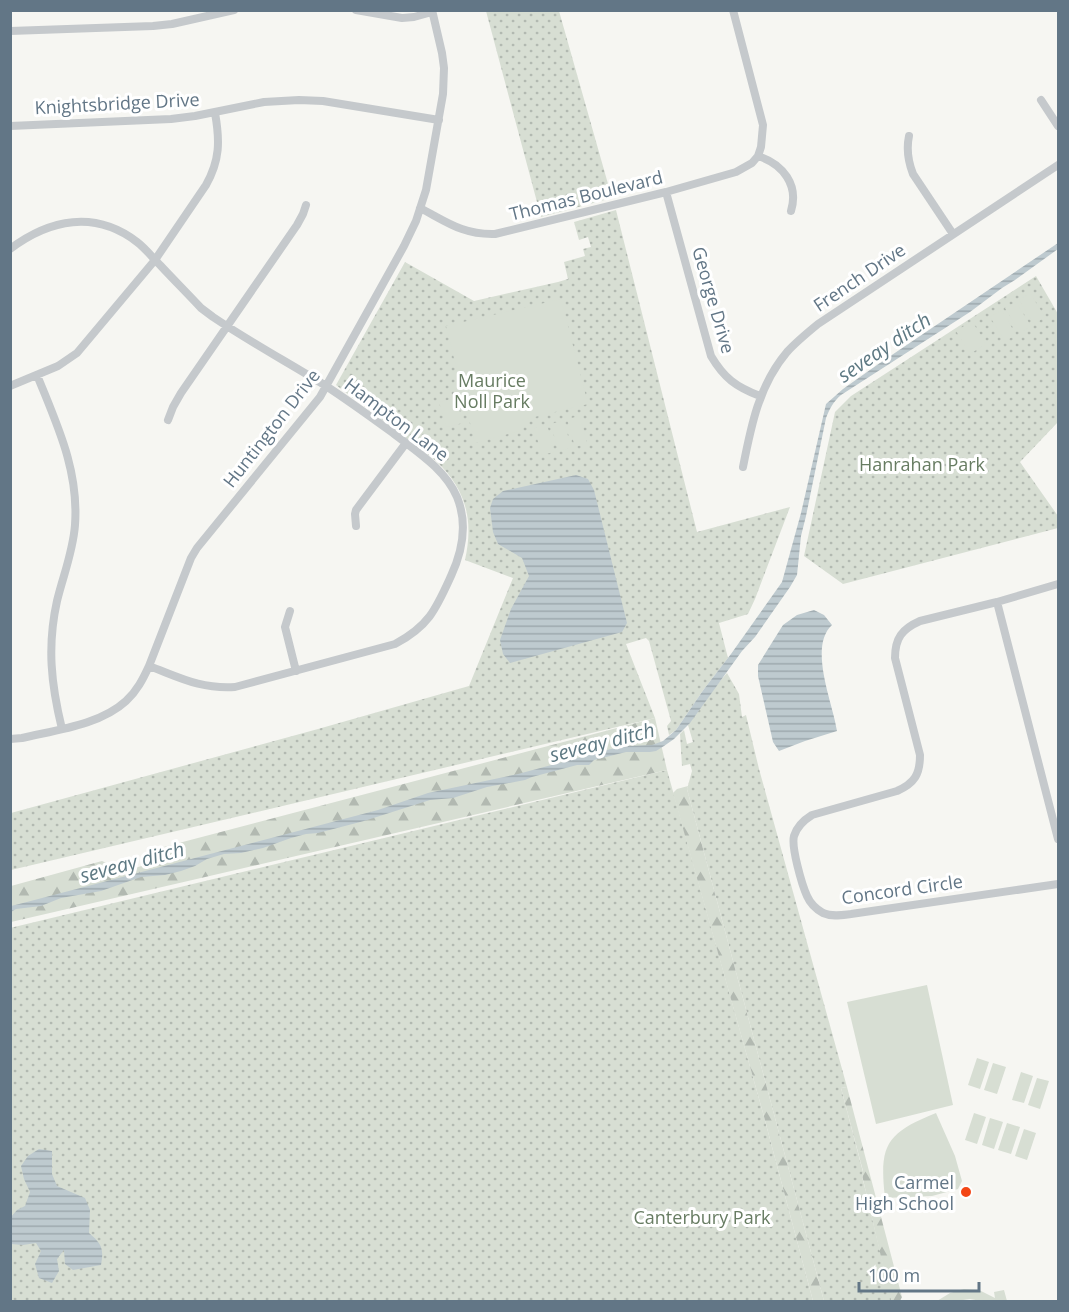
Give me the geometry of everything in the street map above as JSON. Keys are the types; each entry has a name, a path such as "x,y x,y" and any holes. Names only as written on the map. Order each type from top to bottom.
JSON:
{"street":[{"path":"10,31 153,26 234,10"},
{"path":"356,10 402,18 432,11"},
{"path":"733,10 763,125 758,156 765,158 785,174 794,196 791,211"},
{"name":"Huntington Drive","path":"10,739 62,729 93,720 116,709 133,693 143,680 197,548 308,413 326,386 404,246 426,190 443,94 444,68 432,11"},
{"name":"Knightsbridge Drive","path":"10,126 171,119 215,113 264,102 300,100 323,101 439,120"},
{"path":"1041,100 1059,126"},
{"path":"10,386 58,366 77,353 155,260 212,174 219,147 215,113"},
{"path":"909,136 906,150 913,174 952,234"},
{"name":"Thomas Boulevard","path":"420,208 462,231 474,234 495,234 666,192 736,172 758,156"},
{"name":"French Drive","path":"743,467 751,423 760,396 777,365 801,338 818,324 952,234 1059,165"},
{"name":"George Drive","path":"666,192 711,357 720,370 735,384 760,396"},
{"path":"168,420 181,393 297,225 306,205"},
{"name":"Hampton Lane","path":"10,249 49,226 74,222 91,223 115,229 135,241 201,308 228,327 326,386 406,443 442,473 457,496 463,530 461,551 431,616 408,637 395,644 235,687 218,688 192,683 149,666"},
{"path":"37,375 67,449 76,502 72,549 58,600 51,640 54,695 62,729"},
{"path":"356,526 356,510 406,443"},
{"name":"Concord Circle","path":"1059,584 920,621 909,626 899,637 895,648 895,658 920,755 918,773 910,784 897,791 812,814 801,823 794,836 794,850 807,896 811,903 823,913 835,915 1059,884"},
{"path":"996,602 1059,839"},
{"path":"290,611 285,627 296,671"}],"green space":[{"path":"486,11 559,11 612,198 541,217"},
{"name":"Maurice Noll Park","path":"616,210 697,532 790,507 748,614 719,623 728,658 676,730 669,735 667,726 671,721 649,641 646,638 626,644 655,718 11,870 11,813 469,686 513,578 465,560 468,545 468,518 461,494 446,472 436,461 336,385 405,262 474,301 558,282 568,279 564,262 585,256 583,249 591,247 588,237 579,240 574,222"},
{"name":"Hanrahan Park","path":"1036,276 1058,314 1058,422 1020,462 1058,516 1058,528 843,584 804,556 835,412 851,396"},
{"path":"1030,293 1045,317 1034,324 1019,300"},
{"name":"Maurice Noll Park","path":"561,299 588,404 522,420 523,430 475,443 446,326"},
{"path":"1016,302 1031,326 1020,333 1005,308"},
{"path":"1002,310 1016,335 1005,341 990,317"},
{"path":"972,321 986,344 970,354 956,331"},
{"path":"456,398 463,423 446,427 439,402"},
{"path":"580,416 587,443 575,447 567,419"},
{"path":"564,420 571,448 558,451 551,424"},
{"path":"547,424 554,452 542,455 534,428"},
{"path":"727,673 739,694 742,717 746,715 847,1087 841,1088 863,1172 862,1176 892,1301 824,1301 687,789 692,771 690,764 682,766 680,734 684,730 687,744 693,742 688,725"},
{"path":"655,718 667,770 11,922 11,886 102,861 124,871 145,865 156,849"},
{"name":"Canterbury Park","path":"667,770 813,1301 11,1301 10,928"},
{"path":"688,786 824,1301 813,1301 673,793 677,789"},
{"path":"927,985 953,1105 876,1124 847,1002"},
{"path":"977,1058 989,1062 980,1089 968,1085"},
{"path":"993,1063 1006,1067 997,1094 984,1090"},
{"path":"1021,1072 1033,1076 1024,1103 1012,1100"},
{"path":"1037,1078 1049,1081 1040,1109 1028,1105"},
{"path":"847,1087 902,1297 900,1301 891,1300 862,1175 863,1171 841,1088"},
{"path":"936,1113 955,1156 962,1181 958,1189 932,1196 885,1198 883,1165 890,1143 906,1127"},
{"path":"974,1113 986,1117 977,1144 965,1140"},
{"path":"990,1118 1003,1122 994,1149 982,1145"},
{"path":"1007,1123 1020,1127 1011,1154 998,1150"},
{"path":"1024,1129 1036,1133 1027,1160 1015,1156"},
{"path":"964,1289 979,1290 995,1298 994,1292 1004,1290 1007,1301 970,1299 937,1301 950,1293"}],"shaded area":[{"path":"1058,243 1058,249 970,312 841,395 830,408 801,536 797,575 755,637 742,651 690,723 664,746 650,752 626,752 594,760 589,765 577,765 525,780 487,787 453,798 430,800 364,821 291,838 263,848 224,854 181,871 141,877 101,891 61,898 41,906 16,909 11,912 11,906 378,810 428,793 518,774 611,749 652,745 663,741 676,730 782,582 801,513 826,404 877,365"},
{"path":"576,475 588,479 594,490 627,623 622,632 510,663 503,654 500,640 511,609 529,576 522,558 498,544 493,532 490,508 493,499 503,491"},
{"path":"814,610 824,615 832,625 825,635 822,661 837,731 779,751 773,742 758,676 758,665 783,625 797,615"},
{"path":"39,1149 52,1151 52,1174 57,1186 85,1198 90,1210 89,1233 97,1240 102,1251 101,1265 73,1270 65,1264 64,1250 57,1259 59,1271 52,1283 39,1278 35,1264 41,1251 36,1243 11,1244 11,1217 25,1206 30,1192 21,1166 28,1156"}],"place":[{"name":"Carmel High School","path":"966,1192"}],"water label":[{"name":"seveay ditch","path":"884,347"},
{"name":"seveay ditch","path":"602,742"},
{"name":"seveay ditch","path":"132,862"}]}
